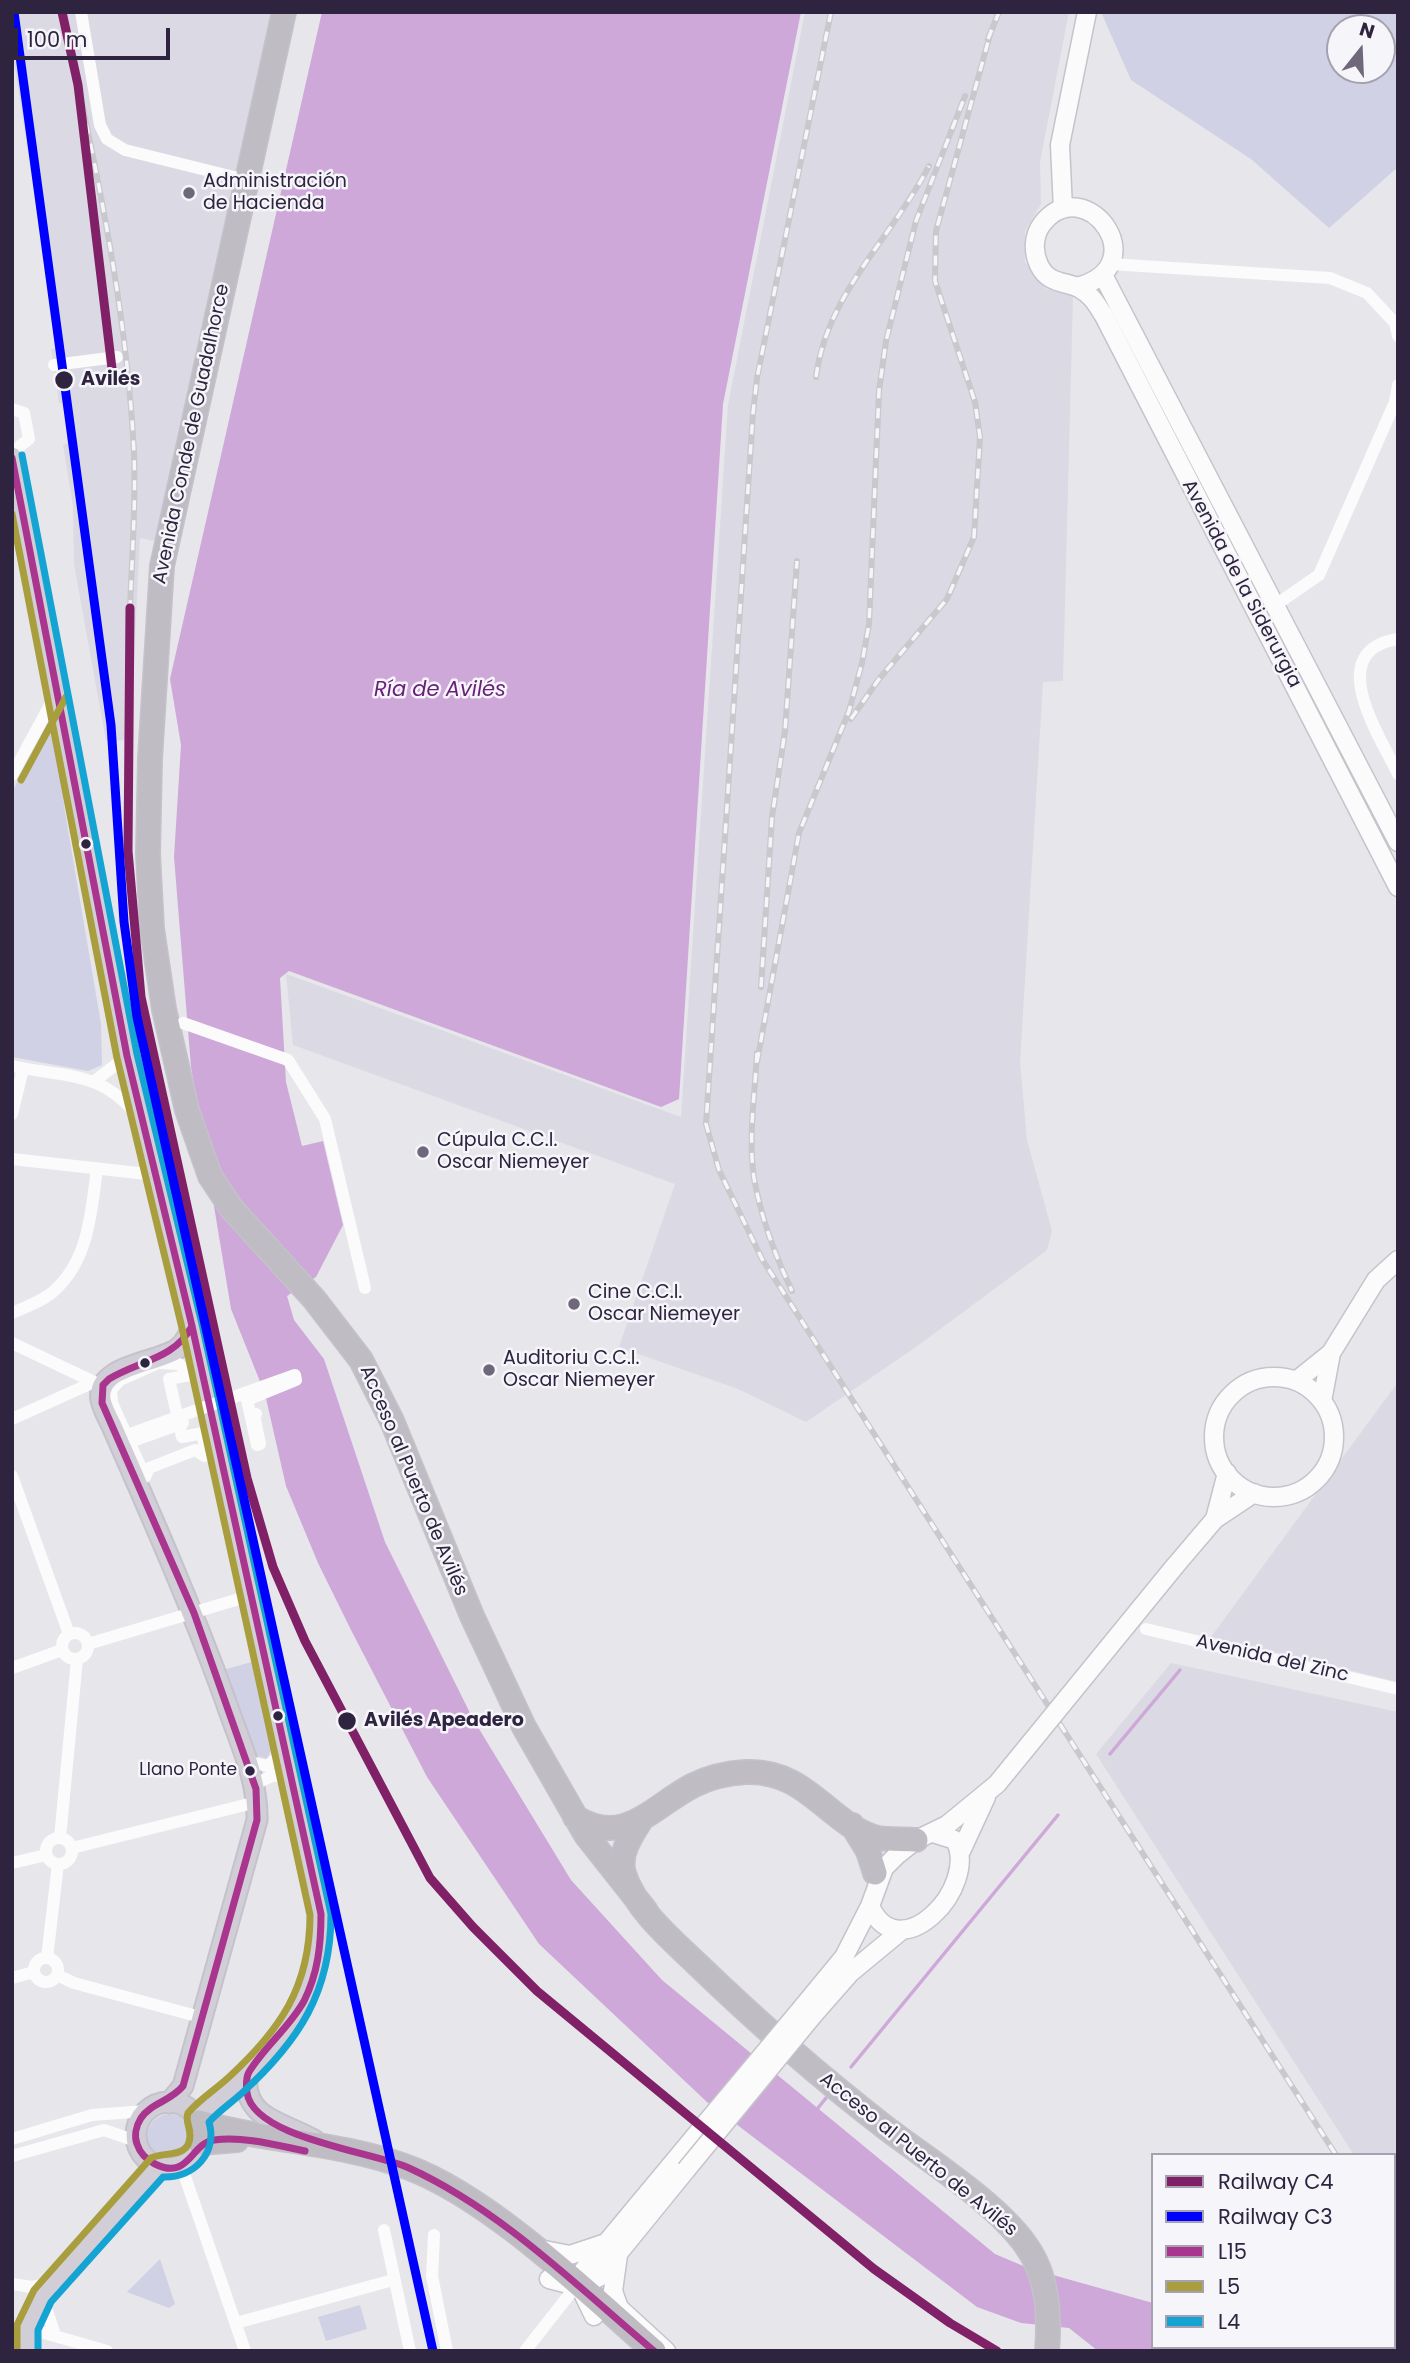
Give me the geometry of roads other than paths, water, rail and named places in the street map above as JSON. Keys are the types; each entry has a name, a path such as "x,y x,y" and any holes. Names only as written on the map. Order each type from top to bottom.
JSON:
{"highway":[{"name":"Avenida Conde de Guadalhorce","path":"187,1110 164,1009 152,929 148,854 149,773 162,566 284,12"},
{"name":"Acceso al Puerto de Avilés","path":"187,1110 210,1176 232,1209 314,1299 361,1360 378,1392 472,1616"},
{"path":"472,1616 478,1641 494,1682 540,1781 590,1863 620,1901 662,1943 756,2022"},
{"path":"472,1616 524,1727 599,1854 646,1910 756,2022"},
{"path":"599,1854 642,1820 695,1784 721,1775 748,1772 779,1777 811,1793 850,1823 877,1838 924,1836"},
{"path":"540,1781 588,1848 599,1854"},
{"path":"575,1817 591,1827 620,1838"},
{"path":"850,1823 867,1851 875,1873"},
{"path":"620,1838 624,1874 646,1910"},
{"path":"599,1854 601,1865 662,1943"},
{"name":"Acceso al Puerto de Avilés","path":"756,2022 823,2079 1009,2225 1034,2257 1043,2284 1050,2318 1047,2351"},
{"path":"203,2130 324,2146 456,2191 533,2248 575,2291 594,2315 635,2351"},
{"path":"203,2130 261,2143 357,2157"},
{"path":"407,2173 458,2205 549,2279 575,2291 654,2351"}],"main road":[{"path":"1063,209 1060,145 1087,12"},
{"path":"1078,208 1092,212 1104,221 1112,234 1114,249 1106,269 1091,283 1077,287 1050,279 1040,268 1035,254 1035,240 1040,226 1063,209 1078,208"},
{"name":"Avenida de la Siderurgia","path":"1106,269 1274,606 1398,842"},
{"name":"Avenida de la Siderurgia","path":"1077,287 1092,296 1104,316 1398,887"},
{"path":"13,463 17,510 57,692 127,1056 192,1326 211,1454 249,1596 321,1914 320,1947 313,1982 302,2010 203,2130 192,2158 181,2165 158,2166 144,2157 136,2141 138,2125 146,2111 169,2103 183,2085 204,2018 257,1820 257,1796 194,1613 140,1479 102,1403 99,1384 115,1374 164,1355 183,1344 192,1326"},
{"path":"1296,1381 1331,1353 1376,1280 1398,1260"},
{"path":"1322,1401 1331,1353"},
{"path":"164,1355 187,1363 194,1369 204,1393"},
{"path":"1282,1377 1309,1388 1322,1401 1331,1417 1334,1435 1328,1464 1318,1479 1301,1490 1282,1496 1254,1493 1227,1473 1217,1456 1214,1436 1217,1419 1224,1404 1250,1382 1282,1377"},
{"path":"1215,1519 1227,1473"},
{"path":"808,2011 902,1930 923,1923 944,1904 956,1877 961,1851 992,1789 1215,1519 1254,1493"},
{"path":"575,2291 583,2271 610,2249 808,2011 844,1956 870,1906 873,1891 884,1868 924,1836 992,1789"},
{"path":"924,1836 955,1840 961,1851"},
{"path":"870,1906 880,1922 902,1930"},
{"path":"247,2074 247,2094 253,2108 267,2119 324,2146"},
{"path":"169,2103 184,2107 203,2130"},
{"path":"27,2351 20,2329 47,2289 158,2166"},
{"path":"533,2248 570,2255 610,2249"},
{"path":"610,2249 613,2291 619,2308 666,2351"}],"street":[{"path":"81,12 100,125 107,139 125,150 246,180"},
{"path":"1106,269 1330,278 1367,293 1395,323 1398,336"},
{"path":"54,365 117,357"},
{"path":"1274,606 1319,575 1395,401 1398,385"},
{"path":"12,409 24,413 30,439 13,463"},
{"path":"1398,639 1384,642 1366,657 1358,676 1358,686 1398,774"},
{"path":"12,775 57,692"},
{"path":"183,1023 288,1060 326,1119 365,1287"},
{"path":"96,1080 127,1056"},
{"path":"12,1114 17,1068 96,1080 124,1099 145,1125"},
{"path":"12,1159 156,1175"},
{"path":"12,1314 55,1291 76,1265 88,1233 97,1169"},
{"path":"12,1343 99,1384"},
{"path":"158,1363 179,1364 190,1376 169,1379 182,1437 203,1433 211,1454 140,1479 112,1403 111,1390 120,1380 158,1363"},
{"path":"183,1421 135,1440 133,1433 295,1375 296,1380 247,1392 257,1445 260,1444 254,1415 256,1414"},
{"path":"12,1419 99,1384"},
{"path":"12,1476 69,1634"},
{"path":"88,1644 249,1596"},
{"name":"Avenida del Zinc","path":"1146,1629 1398,1689"},
{"path":"69,1634 79,1634 88,1644 87,1652 77,1659 69,1658 62,1650 62,1641 69,1634"},
{"path":"12,1668 62,1650"},
{"path":"60,1838 77,1659"},
{"path":"246,1761 267,1766 285,1751"},
{"path":"72,1848 257,1796 259,1782 274,1776 291,1781"},
{"path":"60,1838 72,1848"},
{"path":"46,1855 50,1841 60,1838"},
{"path":"58,1864 69,1860 72,1848"},
{"path":"12,1863 46,1855"},
{"path":"46,1855 58,1864"},
{"path":"47,1958 58,1864"},
{"path":"47,1958 56,1964 57,1975"},
{"path":"47,1958 35,1964 34,1972 38,1980 46,1982 57,1975"},
{"path":"12,1978 34,1972"},
{"path":"57,1975 74,1983 204,2018"},
{"path":"12,2139 92,2115 146,2111"},
{"path":"13,2156 104,2130 136,2141"},
{"path":"181,2165 244,2351"},
{"path":"384,2230 410,2351"},
{"path":"434,2235 432,2276 447,2351"},
{"path":"236,2323 393,2280"},
{"path":"12,2284 47,2289 55,2335"},
{"path":"525,2351 575,2291"},
{"path":"20,2329 55,2335 107,2351"}],"water":[{"name":"Ría de Avilés","path":"322,12 801,12 723,404 679,1099 661,1107 289,971 280,978 286,1082 302,1146 323,1141 343,1225 316,1277 287,1296 294,1320 324,1359 385,1542 473,1719 571,1880 662,1980 995,2254 1028,2268 1151,2302 1151,2349 1385,2351 1098,2351 1069,2328 1021,2323 977,2307 707,2102 539,1944 427,1777 318,1563 286,1486 265,1394 231,1309 191,1067 174,857 181,745 170,679"}],"waterway":[{"path":"1110,1754 1180,1670"},
{"path":"851,2067 1058,1815"},
{"path":"818,2108 826,2098"}],"railway":[{"path":"831,12 757,378 753,413 706,1124 719,1170 762,1259 1335,2153"},
{"path":"988,39 999,12"},
{"path":"851,719 879,679 947,599 974,537 980,437 975,402 935,281 936,231 991,31"},
{"path":"78,85 106,222 131,407 134,511 130,608"},
{"path":"757,1062 799,833 849,711 869,624 879,391 886,341 916,221 965,96"},
{"path":"816,377 822,347 847,292 929,166"},
{"path":"761,987 772,817 785,731 797,561"},
{"path":"757,1053 752,1131 754,1178 769,1236 792,1291"}],"rail line":[{"name":"C3","path":"14,12 111,725 124,922 137,1017 433,2351"},
{"name":"C4","path":"62,12 78,85 113,377"},
{"name":"C4","path":"130,608 128,851 141,997 247,1478 273,1567 305,1641 430,1878 473,1927 537,1991 874,2269 950,2323 997,2351"}],"place":[{"name":"Administración de Hacienda","path":"189,193"},
{"name":"Avilés","path":"64,380"},
{"name":"Cúpula C.C.I. Oscar Niemeyer","path":"423,1152"},
{"name":"Cine C.C.I. Oscar Niemeyer","path":"574,1304"},
{"name":"Auditoriu C.C.I. Oscar Niemeyer","path":"489,1370"},
{"name":"Avilés Apeadero","path":"347,1721"},
{"name":"Llano Ponte","path":"250,1771"}]}
